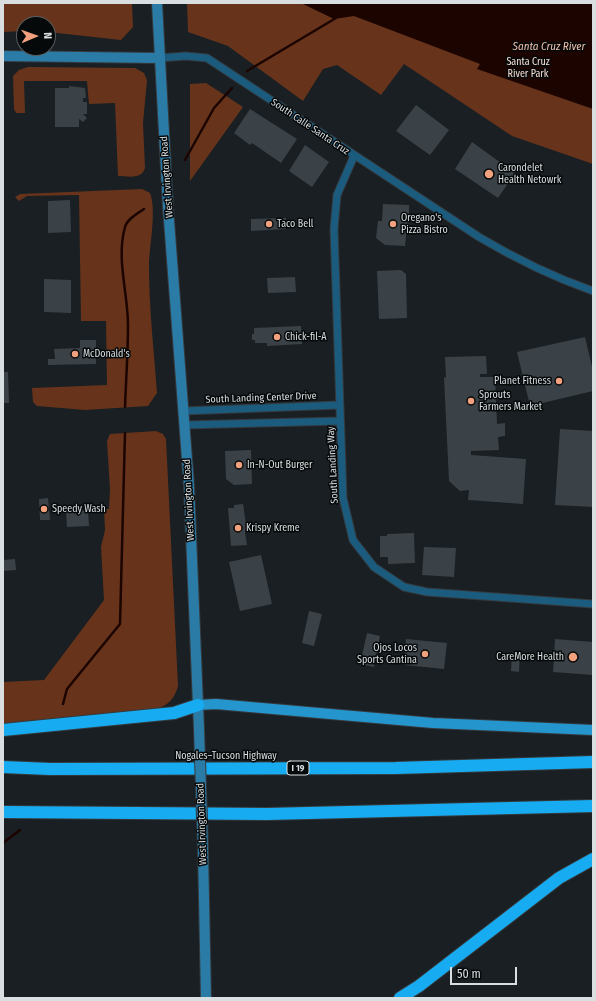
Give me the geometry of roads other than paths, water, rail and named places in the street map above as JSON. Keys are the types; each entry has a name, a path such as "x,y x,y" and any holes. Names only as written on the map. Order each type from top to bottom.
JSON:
{"highway":[{"path":"3,730 174,713 198,705"},
{"name":"Nogales–Tucson Highway","path":"3,766 50,769 396,768 593,762"},
{"path":"3,812 282,814 593,806"},
{"path":"400,998 420,986 553,883 593,859"}],"main road":[{"name":"West Irvington Road","path":"157,3 159,58 189,486 203,849 206,998"},
{"name":"South Calle Santa Cruz","path":"3,56 159,58"},
{"path":"198,705 216,704 433,723 593,730"}],"street":[{"name":"South Calle Santa Cruz","path":"159,58 186,56 207,58 479,237 514,258 570,283 593,291"},
{"name":"South Landing Way","path":"354,156 340,185 334,212 343,498 353,540 374,567 388,578 404,587 427,592 593,604"},
{"name":"South Landing Center Drive","path":"183,411 340,405"},
{"path":"184,426 340,421"}],"water":[{"name":"Santa Cruz River","path":"301,3 593,3 593,109 477,69 480,64 354,16 334,19"}],"waterway":[{"path":"247,71 336,18"},
{"path":"185,160 214,108 232,88"},
{"path":"125,407 128,313 122,264 123,239 125,227 128,221 144,209"},
{"path":"63,704 67,689 120,624 125,433"},
{"path":"3,843 20,830"}],"place":[{"name":"Carondelet Health Netowrk","path":"489,174"},
{"name":"Taco Bell","path":"269,224"},
{"name":"Oregano's Pizza Bistro","path":"393,224"},
{"name":"Chick-fil-A","path":"277,337"},
{"name":"McDonald's","path":"75,354"},
{"name":"Planet Fitness","path":"559,381"},
{"name":"Sprouts Farmers Market","path":"471,401"},
{"name":"In-N-Out Burger","path":"239,465"},
{"name":"Speedy Wash","path":"44,509"},
{"name":"Krispy Kreme","path":"238,528"},
{"name":"Ojos Locos Sports Cantina","path":"425,654"},
{"name":"CareMore Health","path":"573,657"}],"park label":[{"name":"Santa Cruz River Park","path":"528,68"}]}
